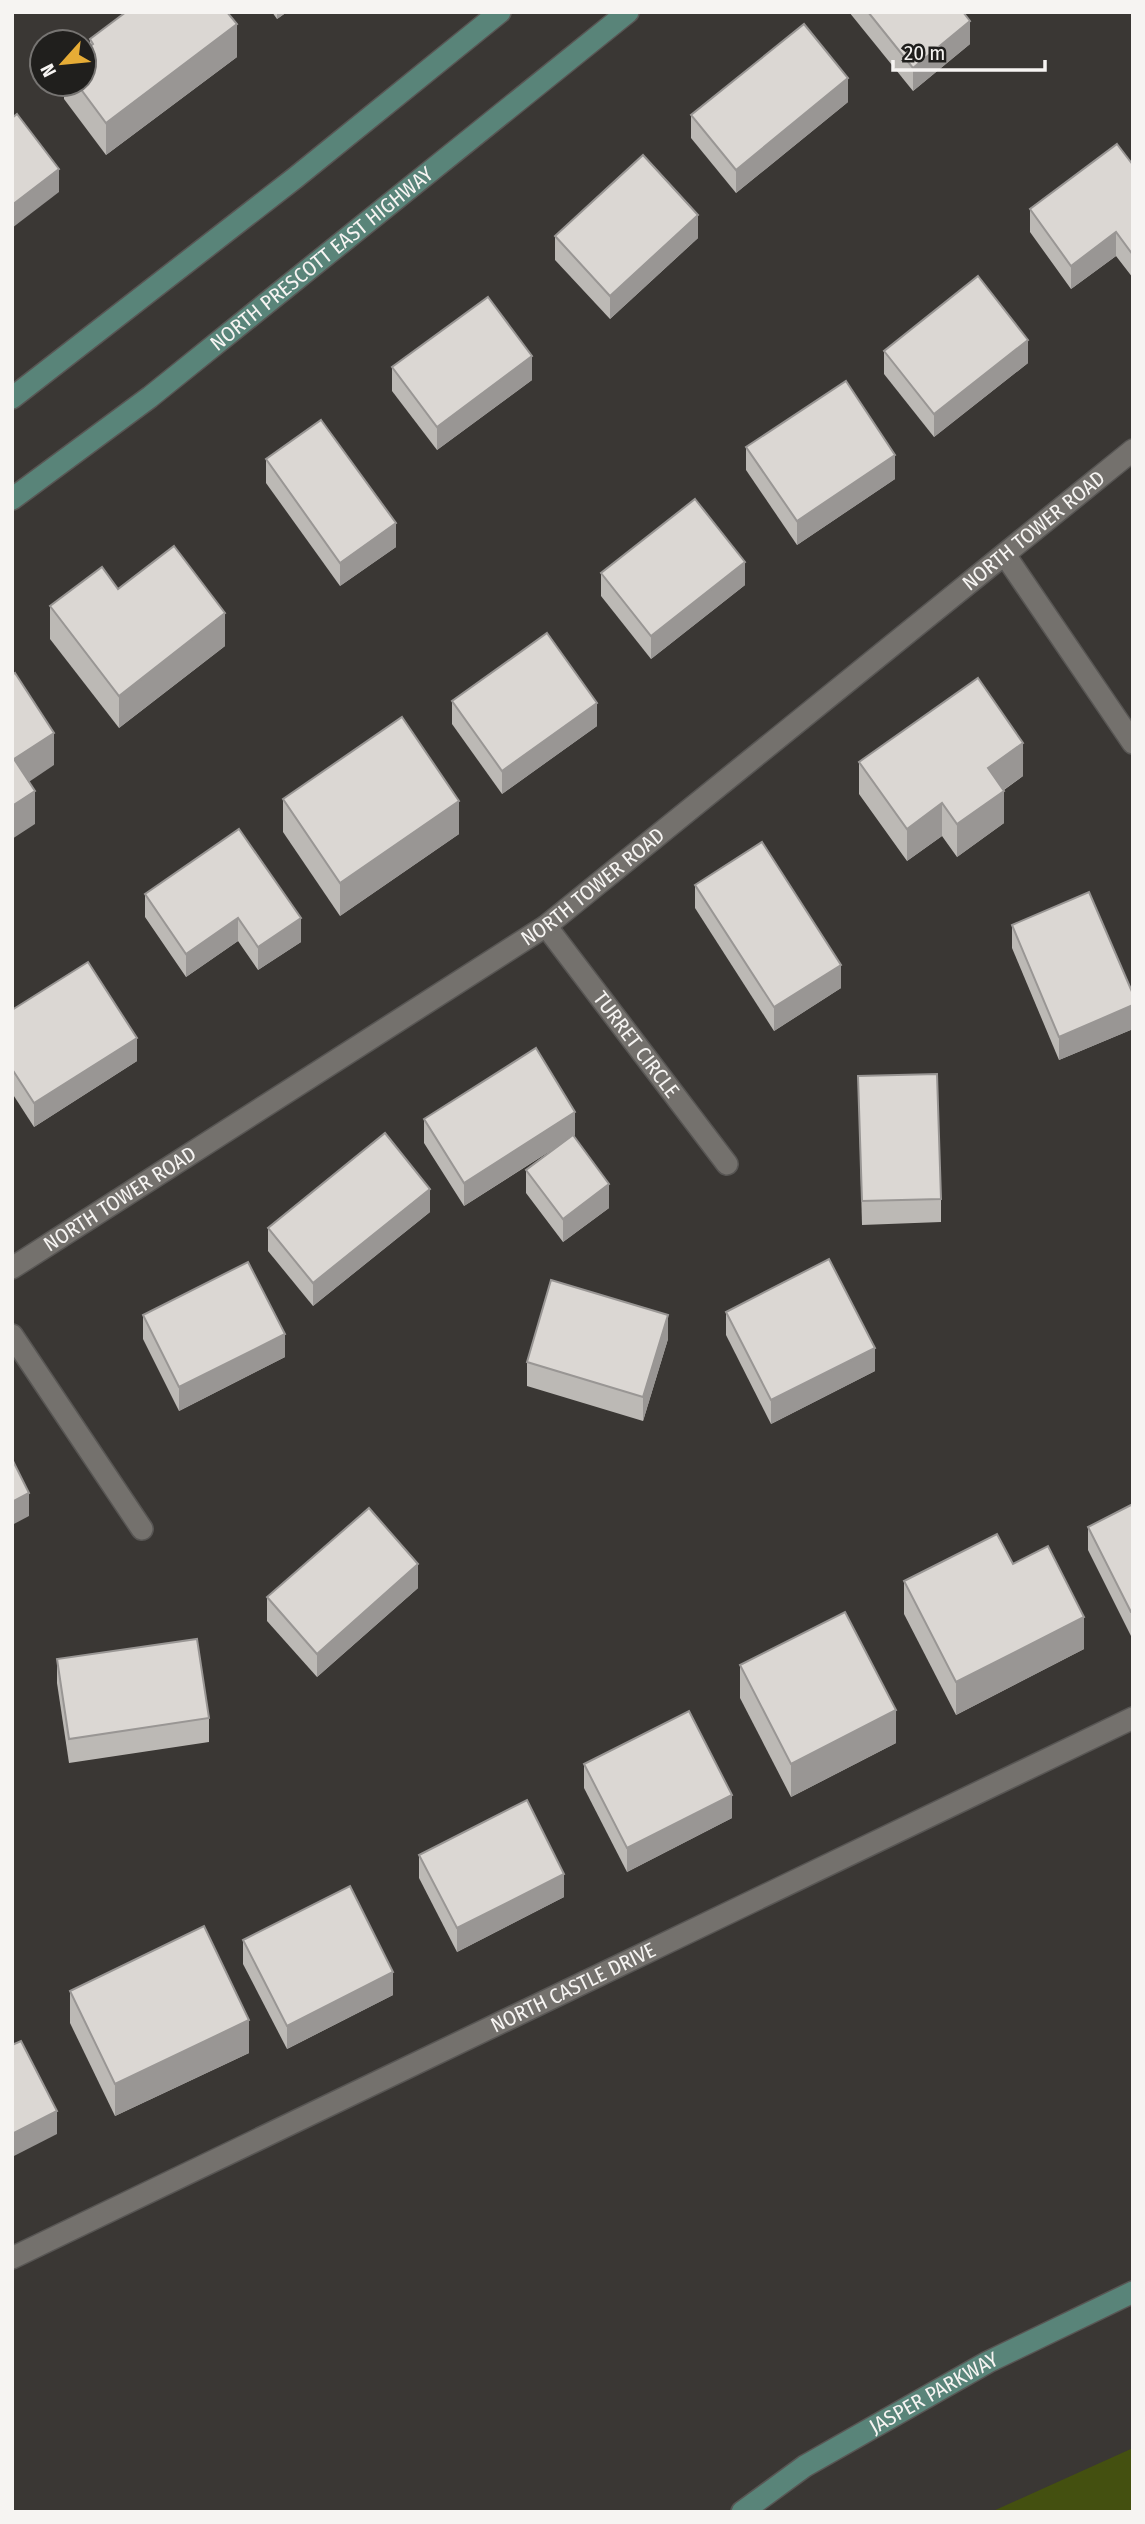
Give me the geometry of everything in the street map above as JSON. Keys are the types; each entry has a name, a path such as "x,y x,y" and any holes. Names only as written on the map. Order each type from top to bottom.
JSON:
{"street":[{"path":"12,398 295,178 500,12"},
{"name":"NORTH PRESCOTT EAST HIGHWAY","path":"12,499 150,397 628,12"},
{"name":"NORTH TOWER ROAD","path":"12,1268 546,926 1133,450"},
{"path":"1005,555 1133,743"},
{"name":"TURRET CIRCLE","path":"546,926 727,1164"},
{"path":"12,1335 142,1529"},
{"name":"NORTH CASTLE DRIVE","path":"12,2258 1133,1718"},
{"name":"JASPER PARKWAY","path":"742,2512 805,2466 976,2368 1133,2292"}],"green space":[{"path":"1133,2448 1133,2512 991,2512"}],"building":[{"path":"126,12 227,12 237,24 106,123 87,98 98,98 98,33"},
{"path":"868,12 963,12 970,21 913,68"},
{"path":"804,24 848,78 736,170 691,115"},
{"path":"17,114 59,169 12,205 12,118"},
{"path":"1117,144 1133,165 1133,255 1116,232 1071,266 1030,209"},
{"path":"643,155 698,215 610,296 555,236"},
{"path":"978,276 1028,340 934,414 884,351"},
{"path":"488,297 532,356 437,427 392,367"},
{"path":"846,381 895,455 797,521 746,447"},
{"path":"321,420 396,523 340,563 266,459"},
{"path":"695,499 745,562 651,636 601,573"},
{"path":"174,546 225,613 119,696 50,606 102,567 118,589"},
{"path":"547,633 597,703 502,771 452,701"},
{"path":"15,673 54,733 14,759 35,791 12,806 12,675"},
{"path":"978,678 1023,743 988,768 1004,791 957,824 942,803 907,829 859,762"},
{"path":"402,717 459,801 340,883 283,799"},
{"path":"239,829 301,918 258,947 238,918 186,954 145,894"},
{"path":"762,842 841,965 774,1007 695,885"},
{"path":"1089,892 1133,994 1133,1005 1059,1037 1012,925"},
{"path":"88,962 137,1038 34,1103 12,1069 12,1010"},
{"path":"536,1048 575,1112 464,1183 424,1119"},
{"path":"937,1074 941,1199 862,1201 858,1076"},
{"path":"385,1133 430,1189 313,1283 268,1228"},
{"path":"573,1135 609,1184 563,1219 526,1170"},
{"path":"829,1259 875,1348 771,1400 726,1312"},
{"path":"248,1262 285,1334 179,1387 143,1315"},
{"path":"551,1280 668,1315 643,1397 527,1362"},
{"path":"12,1459 29,1493 12,1502"},
{"path":"1133,1504 1133,1612 1131,1612 1088,1527"},
{"path":"369,1508 418,1564 317,1654 267,1597"},
{"path":"997,1534 1013,1564 1048,1546 1084,1617 956,1682 904,1581"},
{"path":"845,1612 896,1710 791,1764 740,1665"},
{"path":"197,1639 209,1718 69,1739 57,1659"},
{"path":"689,1711 732,1795 627,1848 584,1764"},
{"path":"527,1800 564,1874 457,1928 419,1855"},
{"path":"350,1886 393,1972 287,2026 243,1940"},
{"path":"204,1926 249,2020 115,2084 70,1991"},
{"path":"21,2041 57,2111 12,2134 12,2045"}]}
